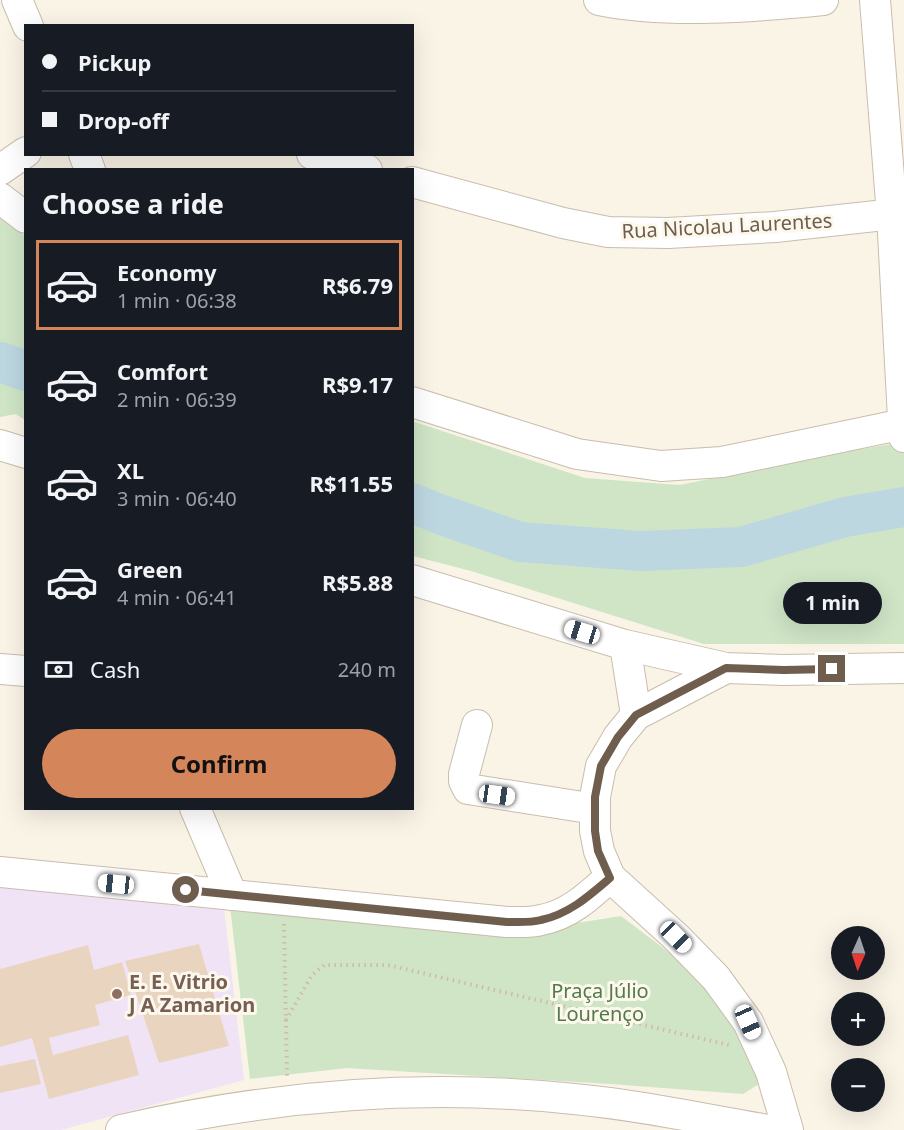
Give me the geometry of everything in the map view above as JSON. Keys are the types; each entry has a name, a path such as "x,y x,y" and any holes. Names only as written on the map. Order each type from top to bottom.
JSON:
{"street":[{"path":"17,0 27,24"},
{"path":"599,0 617,4 684,8 823,0"},
{"path":"414,403 578,454 661,466 722,462 904,428 898,214 875,0"},
{"path":"0,170 24,153"},
{"path":"319,156 360,168"},
{"name":"Rua Nicolau Laurentes","path":"414,183 563,223 608,232 668,233 775,227 898,214"},
{"path":"0,198 24,216"},
{"path":"0,445 24,452"},
{"path":"414,580 625,645 726,668 784,670 904,668"},
{"path":"625,645 636,715"},
{"path":"904,658 904,674"},
{"path":"726,668 636,715 618,737 601,766 595,797 595,831 598,851 610,878 676,937 716,978 748,1022 771,1072 788,1130"},
{"path":"0,669 24,671"},
{"path":"477,725 464,774 464,781 468,789 595,809"},
{"path":"196,810 232,895"},
{"path":"0,872 507,922 540,921 565,912 584,900 610,878"},
{"path":"121,1130 216,1111 287,1101 374,1094 503,1094 574,1099 768,1130"}],"path":[{"path":"284,900 287,1101"},
{"path":"286,1020 312,975 324,965 388,965 762,1053"}],"shaded area":[{"name":"E. E. Vitrio J A Zamarion","path":"0,885 224,908 244,1080 61,1130 0,1130"}],"green space":[{"path":"0,217 24,235 24,419 16,414 0,417"},
{"path":"414,422 585,478 679,485 904,442 904,644 704,644 471,571 414,556"},
{"name":"Praça Júlio Lourenço","path":"230,906 507,934 621,916 713,986 745,1037 759,1084 743,1094 347,1068 250,1079"}],"building":[{"path":"199,944 229,1046 159,1063 125,961"},
{"path":"88,945 94,970 122,962 131,995 95,1005 100,1025 49,1038 53,1055 128,1035 139,1075 49,1099 32,1038 0,1047 0,969"},
{"path":"35,1059 41,1084 0,1093 0,1066"}],"waterway":[{"path":"0,362 24,370"},
{"path":"414,504 520,542 640,551 741,547 845,517 904,507"}],"place":[{"name":"E. E. Vitrio J A Zamarion","path":"117,994"}],"route":[{"path":"186,890 507,922 540,921 565,912 584,900 610,878 598,851 595,831 595,797 601,766 618,737 636,715 726,668 832,669"}]}
